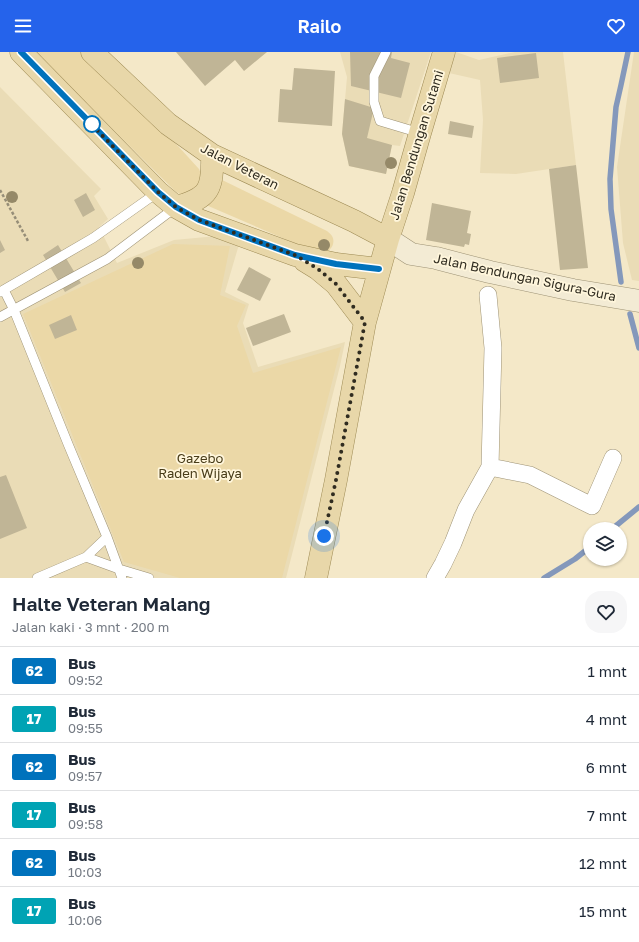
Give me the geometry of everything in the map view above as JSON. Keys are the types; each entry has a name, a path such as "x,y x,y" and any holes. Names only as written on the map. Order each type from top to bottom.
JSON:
{"main road":[{"path":"21,52 158,192 176,207 199,220 295,255 336,264 379,269 412,254"},
{"name":"Jalan Veteran","path":"92,52 168,124 212,155 354,221 388,239"},
{"name":"Jalan Bendungan Sutami","path":"316,578 336,480 365,322 379,269 444,52"},
{"path":"176,207 191,203 204,195 208,189 212,176 212,155"},
{"path":"388,239 412,254"},
{"name":"Jalan Bendungan Sigura-Gura","path":"412,254 436,258 558,287 639,301"},
{"path":"295,255 318,269 336,284 365,322"}],"street":[{"path":"435,578 453,543 466,510 490,467 493,348 488,295"},
{"path":"490,467 530,475 592,506 613,458"}],"lane":[{"path":"386,52 374,76 374,102 380,121 420,133"},
{"path":"122,578 107,537 14,310 2,291 93,238 158,192"},
{"path":"0,317 69,281 107,259 176,207"},
{"path":"37,578 86,557 107,537"},
{"path":"86,557 150,578"}],"path":[{"path":"0,190 28,240"}],"shaded area":[{"path":"340,52 431,52 400,146 392,145 386,174 349,166 342,134 347,77"},
{"path":"456,52 479,60 515,52 563,52 576,165 516,174 480,173 483,120 480,80 449,73"},
{"path":"634,52 639,52 639,281 632,280 623,243 617,167"},
{"name":"Gazebo Raden Wijaya","path":"0,87 101,189 94,196 108,219 99,227 117,263 174,240 217,236 240,241 225,292 249,304 243,323 258,367 345,342 286,578 0,578"}],"green space":[{"path":"35,52 83,52 178,146 199,169 201,174 198,188 181,195 175,191"},
{"path":"218,178 327,231 333,239 332,246 327,252 317,253 206,205"},
{"name":"Gazebo Raden Wijaya","path":"173,244 230,246 220,295 246,305 237,326 253,373 341,347 282,578 180,578 124,562 23,314"}],"building":[{"path":"176,52 267,52 244,71 235,60 205,86"},
{"path":"350,52 392,52 391,58 410,63 401,98 351,86"},
{"path":"536,53 539,78 500,83 497,58"},
{"path":"294,68 335,71 332,126 278,122 280,89 292,90"},
{"path":"345,99 374,108 367,138 392,145 386,174 349,166 342,134"},
{"path":"450,121 474,126 472,138 448,134"},
{"path":"576,165 588,268 560,270 549,169"},
{"path":"86,193 95,210 83,217 74,200"},
{"path":"432,203 471,211 467,233 471,234 469,245 465,244 464,247 426,240"},
{"path":"0,240 5,250 0,253"},
{"path":"58,245 81,283 65,292 43,255"},
{"path":"249,267 271,279 260,301 237,290"},
{"path":"284,314 291,332 253,346 246,328"},
{"path":"71,315 77,330 55,339 49,325"},
{"path":"6,475 27,528 0,539 0,477"}],"waterway":[{"path":"621,282 611,209 610,179 616,107 628,52"},
{"path":"630,314 639,348"},
{"path":"621,522 639,507"},
{"path":"544,578 583,553"}],"bus line":[{"name":"62","path":"21,52 158,192 176,207 199,220 295,255 336,264 379,269"}],"route":[{"path":"92,124 87,120 158,192 176,207 199,220 295,255 318,269 336,284 365,322 336,480 324,536"}]}
